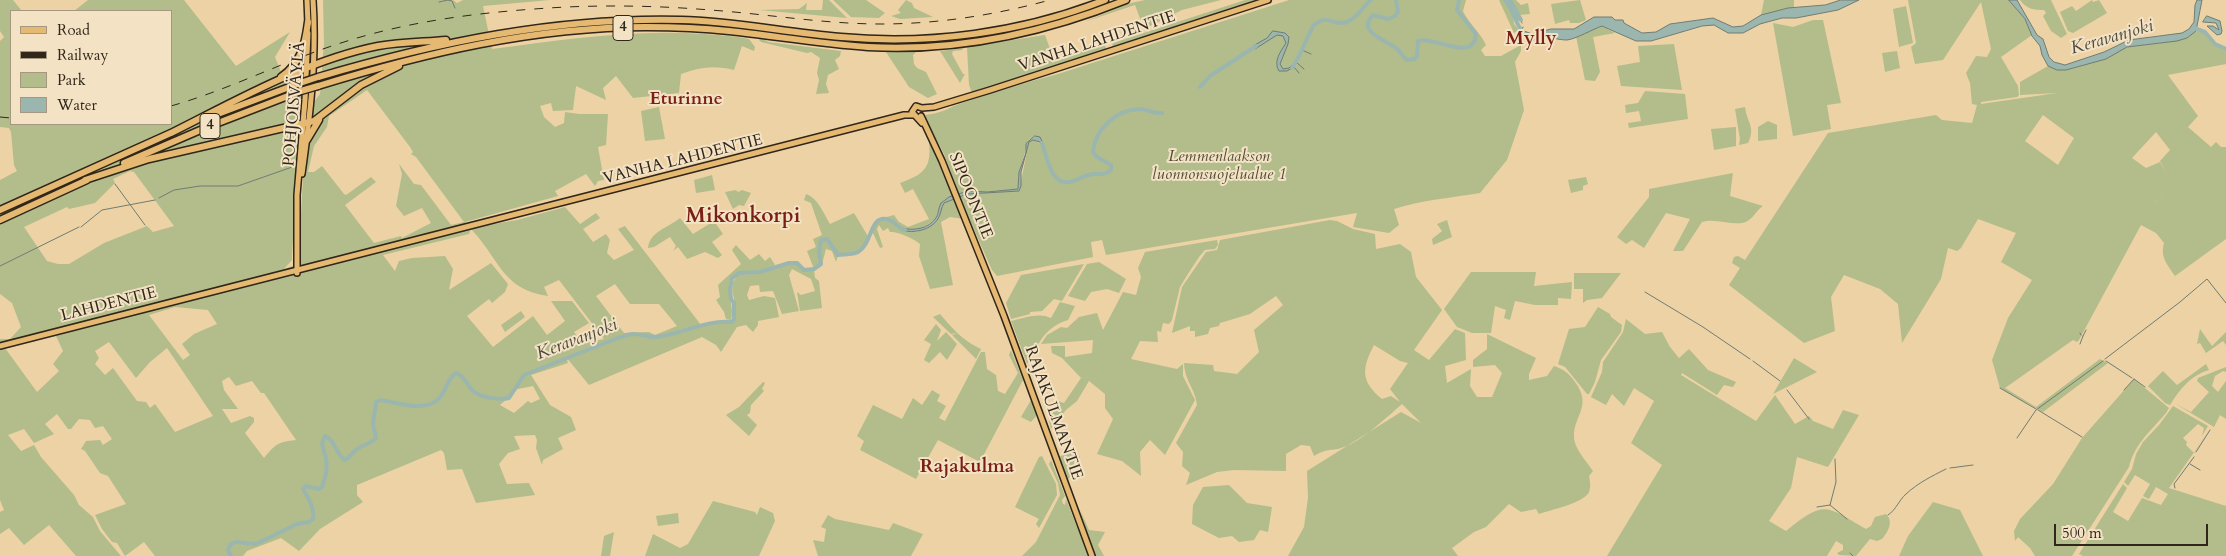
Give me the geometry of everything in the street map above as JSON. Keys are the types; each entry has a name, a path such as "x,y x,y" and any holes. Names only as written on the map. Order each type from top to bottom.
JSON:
{"highway":[{"name":"4","path":"0,210 171,133 300,83 350,68 480,36 541,26 605,21 690,20 861,39 939,38 995,31 1042,20 1105,0"},
{"name":"4","path":"0,220 174,141 267,104 355,75 486,44 542,34 606,28 706,29 868,47 918,48 1006,36 1073,20 1126,0"},
{"path":"171,133 285,75 298,61 304,47 308,22"},
{"path":"266,86 310,68 379,46 480,36"},
{"path":"307,140 316,124 327,112 352,91 378,75 446,52"},
{"path":"85,180 149,159 291,127 305,126 327,112"}],"main road":[{"name":"POHJOISVÄYLÄ","path":"307,0 310,68"},
{"name":"POHJOISVÄYLÄ","path":"298,210 298,185 310,68 313,0"},
{"name":"VANHA LAHDENTIE","path":"467,227 918,113 1268,0"},
{"name":"SIPOONTIE","path":"918,113 942,161 990,278"},
{"name":"POHJOISVÄYLÄ","path":"296,272 294,259 296,231 307,140 305,126"},
{"name":"LAHDENTIE","path":"224,289 467,227"},
{"name":"POHJOISVÄYLÄ","path":"296,231 296,272"},
{"name":"POHJOISVÄYLÄ","path":"286,274 291,268 294,259"},
{"name":"LAHDENTIE","path":"0,346 296,272"},
{"name":"RAJAKULMANTIE","path":"990,278 1092,556"}],"green space":[{"path":"0,0 13,0 21,10 10,10 10,125 172,125 172,10 75,10 88,0 184,0 236,66 290,32 275,57 292,99 302,95 299,111 290,129 298,129 300,135 292,260 284,269 298,264 303,179 313,103 320,94 324,43 323,0 453,0 457,3 463,0 550,0 483,6 492,49 623,34 703,34 749,39 755,47 754,51 742,46 734,70 707,68 681,74 679,93 633,98 616,76 603,88 606,100 576,86 573,110 553,111 551,103 540,106 544,117 555,127 564,123 565,112 608,114 606,145 598,147 604,180 598,181 595,186 586,174 555,191 558,196 465,222 471,228 517,220 565,207 580,224 596,213 600,218 583,229 593,242 606,234 610,240 607,253 614,260 634,250 618,229 625,226 701,325 732,323 735,319 733,284 736,277 740,274 754,274 789,265 797,264 804,271 814,270 815,278 819,281 822,308 800,311 797,292 801,295 815,291 811,279 792,269 789,275 799,311 782,314 773,291 760,292 759,285 750,286 747,295 749,300 764,296 775,298 779,317 758,321 758,325 753,332 746,325 737,327 721,352 716,345 702,337 589,385 566,357 568,363 531,375 550,405 571,417 576,430 558,438 563,449 543,460 542,465 536,448 537,440 535,435 514,436 520,449 508,453 499,464 507,484 529,483 535,495 476,503 462,469 447,470 444,453 441,450 357,485 357,495 363,502 320,529 299,551 281,538 247,551 243,556 155,556 144,542 125,556 117,543 112,542 102,529 95,515 126,504 108,476 100,473 85,451 81,449 86,441 100,440 103,445 112,439 103,426 95,428 90,420 79,419 71,429 68,429 57,414 45,424 54,434 34,443 24,429 8,435 21,451 34,445 41,457 74,495 79,505 93,517 100,531 121,556 76,556 49,525 24,545 9,528 0,534 0,512 4,510 0,500 0,339 10,339 21,327 12,303 0,294 0,180 17,171 14,165 11,132 9,128 0,127 0,41 4,37 0,31","holes":["367,90 410,147 413,152 411,154 416,157 464,222 451,225 421,185 414,184 399,164 402,174 396,206 404,216 422,208 431,223 402,238 401,236 374,243 345,205 376,182 371,177 346,195 322,166 314,172 308,172 314,146 327,127 329,116","130,171 134,172 174,226 153,232 147,226 104,243 69,264 47,261 24,227 67,207 69,209 95,203 115,183 113,179","471,229 503,271 520,287 533,293 548,296 544,287 559,280 604,339 583,344 574,332 589,323 572,301 551,301 565,321 547,335 533,316 493,347 467,316 489,299 492,303 505,292 508,284 491,263 449,290 453,269 445,256 412,258 399,261 395,271 383,255 469,234","615,284 630,304 659,304 677,326 655,335 649,332 624,333 596,296","175,307 208,310 217,324 194,334 182,344 190,355 183,360 149,315","56,336 63,351 53,364 59,371 37,392 5,348 11,345","109,342 136,378 150,362 167,348 213,416 175,432 155,404 150,408 146,402 137,401 113,368 105,375 95,364 99,358 95,351","229,377 236,386 252,381 261,393 264,393 296,440 277,444 264,458 245,433 254,422 254,418 250,416 231,423 222,409 238,409 224,390 222,381","533,386 540,399 531,403 528,401 514,413 500,405 510,396 513,390"]},
{"path":"823,0 829,0 847,18 759,10 799,9 807,3 806,10 822,10"},
{"path":"833,0 866,0 885,13 879,18 851,17"},
{"path":"906,0 912,3 914,8 933,17 900,19 891,16 901,13 898,10"},
{"path":"1145,0 1221,0 1182,10 1144,29 1135,5 1084,22 1131,3"},
{"path":"1245,0 1255,0 1112,47 1113,43"},
{"name":"Lemmenlaakson luonnonsuojelualue 1","path":"1289,0 1466,0 1463,11 1486,45 1481,50 1485,56 1501,56 1521,45 1521,51 1515,62 1524,110 1507,160 1480,193 1425,201 1394,209 1399,225 1389,233 1353,227 1357,213 1106,255 1102,240 1091,242 1093,257 997,276 992,270 959,196 1019,191 1029,142 1033,140 1044,145 1040,138 1035,136 1029,140 1019,172 1018,189 986,192 970,191 958,194 944,154 925,115 937,113 977,98"},
{"path":"1499,0 1503,0 1513,14 1514,24 1519,30 1514,33"},
{"path":"1510,0 1516,0 1521,5 1528,3 1530,14 1519,15"},
{"path":"1580,0 1586,20 1579,23 1570,23 1569,20 1555,24 1551,4"},
{"path":"1764,0 1794,0 1794,8 1761,15"},
{"path":"1908,0 2009,0 2025,19 2032,35 2001,57 2018,86 2019,95 2017,97 1981,102 1981,104 2057,93 2020,95 2020,82 2048,66 2059,69 2079,67 2119,50 2138,45 2173,41 2189,36 2196,31 2206,34 2215,45 2226,51 2226,64 2168,75 2198,116 2188,127 2211,147 2216,142 2221,147 2226,147 2226,239 2175,276 2164,256 2164,243 2156,233 2141,225 2079,340 2077,342 2073,340 2005,388 2036,407 2100,359 2108,363 2043,412 2000,388 1992,360 2008,318 2032,280 2001,262 2016,233 1978,219 1961,248 1957,251 1948,248 1941,279 1902,343 1898,304 1880,289 1844,275 1831,297 1835,331 1804,343 1729,285 1740,268 1732,263 1734,257 1738,256 1745,260 1828,133 1936,115 1942,120 1972,123 1977,105 1972,104 1970,83 1966,73 1976,56 1987,57 1991,49 1981,2 1943,60 1915,64 1911,47 1916,43","holes":["2043,115 2074,138 2058,165 2025,141","2156,132 2170,150 2160,161 2166,172 2160,162 2146,168 2132,158"]},
{"path":"2020,0 2051,0 2067,34 2061,38 2051,31 2043,16 2046,13 2044,10 2030,8"},
{"path":"2092,0 2093,2 2099,0 2107,13 2073,33 2068,31 2060,12 2072,6 2076,11"},
{"path":"1906,6 1913,43 1899,47 1893,9"},
{"path":"1813,20 1823,20 1841,103 1827,105 1831,129 1793,136 1773,23 1793,27"},
{"path":"1602,26 1615,33 1593,37 1600,72 1595,81 1585,80 1576,36"},
{"path":"1045,35 1054,60 1104,44 1107,50 972,93 969,85 967,47"},
{"path":"760,37 768,42 841,51 840,56 835,60 839,69 828,75 826,84 829,93 816,94 820,58 811,52 807,53 761,42 759,40"},
{"path":"1674,44 1682,90 1621,86 1617,66 1640,62 1638,46"},
{"path":"964,48 953,51 952,54 963,74 965,74 960,83 940,51"},
{"path":"884,49 918,50 913,55 914,64 917,68 926,72 937,94 928,98 909,87"},
{"path":"1897,51 1900,68 1885,72 1882,53"},
{"path":"1645,91 1685,94 1688,119 1629,128 1628,123 1641,121 1639,111 1626,113 1625,105 1638,103"},
{"path":"659,107 665,139 645,141 641,111"},
{"path":"1745,107 1751,133 1748,143 1739,145 1740,139 1735,109"},
{"path":"1768,121 1777,125 1777,139 1758,141 1758,127"},
{"path":"1736,127 1736,146 1714,150 1711,129"},
{"path":"929,143 934,146 954,195 943,201 936,218 928,224 919,229 904,230 883,218 894,215 899,222 908,227 929,219 913,189 905,193 900,183 920,174 924,170 929,159"},
{"path":"1733,173 1730,196 1763,206 1746,222 1702,222 1683,251 1673,251 1690,219 1666,213 1644,248 1632,240 1626,244 1617,237 1649,197 1649,189"},
{"path":"712,175 715,190 696,193 694,180"},
{"path":"1586,177 1588,184 1583,186 1583,190 1571,193 1568,180"},
{"path":"736,190 738,192 742,190 751,193 744,206 739,205 733,209 725,192"},
{"path":"806,194 814,199 830,224 854,213 869,238 866,243 860,249 853,252 839,254 827,238 821,239 820,264 814,269 807,251 816,247 813,239 822,235 811,203 804,200"},
{"path":"955,198 964,219 950,217 941,222 953,285 930,289 919,256 920,244 906,236 890,232 888,228 883,231 879,225 877,229 883,247 880,248 872,231 876,221 880,219 890,221 905,231 921,231 936,222 944,203"},
{"path":"680,218 693,234 714,221 723,234 712,242 722,255 718,258 705,252 687,259 678,247 673,251 676,246 670,237 654,247 648,248 649,242 656,234"},
{"path":"1330,220 1337,221 1353,229 1375,234 1376,249 1400,244 1411,252 1416,277 1442,310 1414,350 1429,360 1455,329 1465,333 1466,360 1445,366 1447,383 1471,369 1470,386 1477,397 1492,397 1502,373 1495,365 1473,367 1473,360 1487,349 1487,334 1536,358 1529,374 1529,380 1547,376 1554,366 1566,372 1573,379 1580,390 1582,398 1581,411 1574,430 1574,437 1578,450 1593,471 1589,476 1589,492 1581,500 1539,514 1536,509 1521,512 1509,504 1486,527 1474,532 1452,548 1458,556 1288,556 1304,527 1308,498 1307,471 1348,445 1314,456 1310,446 1301,445 1286,454 1286,471 1234,470 1217,472 1186,485 1190,473 1182,466 1183,452 1176,443 1197,405 1186,375 1184,363 1213,365 1214,371 1237,374 1259,352 1254,330 1283,305 1276,296 1250,314 1210,328 1208,334 1195,337 1195,331 1190,331 1190,326 1172,333 1182,287 1206,252 1217,250 1220,240","holes":["1374,345 1400,361 1408,363 1390,389 1400,402 1391,396 1382,399 1370,386 1365,374 1365,367","1402,404 1421,423 1401,412 1369,432"]},
{"path":"1447,220 1452,237 1433,245 1432,239 1442,231 1437,224"},
{"path":"822,240 826,240 838,255 836,262 832,251 826,249 822,264 820,252"},
{"path":"1217,240 1218,245 1215,249 1205,250 1180,287 1172,320 1169,324 1163,323 1161,332 1157,331 1158,342 1140,341 1131,359 1177,369 1183,364 1183,376 1195,400 1165,455 1150,440 1140,452 1141,476 1122,461 1097,454 1113,419 1105,408 1105,394 1089,381 1077,401 1066,410 1051,429 1049,421 1058,401 1064,403 1081,378 1062,358 1052,353 1051,346 1065,346 1065,357 1092,353 1093,340 1041,344 1047,335 1061,327 1067,328 1079,317 1097,313 1103,330 1123,292 1136,295 1141,277 1138,268 1145,252"},
{"path":"736,245 750,260 759,254 765,261 770,257 775,265 759,272 740,271 730,281 731,320 726,319 716,300 720,297 718,285 741,264 732,250"},
{"path":"1099,262 1126,279 1119,293 1107,289 1091,292 1085,301 1068,296 1087,264"},
{"path":"1084,264 1062,301 1054,299 1042,311 1030,312 1030,314 1011,319 1006,303 1021,275"},
{"path":"1471,272 1536,272 1534,286 1572,282 1571,299 1558,298 1558,305 1535,305 1515,301 1510,320 1504,318 1506,310 1495,306 1491,333 1472,333 1457,327 1444,309"},
{"path":"1574,273 1621,273 1602,298 1587,300 1583,303 1583,289 1574,289"},
{"path":"1060,302 1075,306 1068,320 1047,332 1027,364 1011,321 1036,316 1051,318"},
{"path":"1598,307 1610,314 1611,317 1622,325 1621,332 1601,360 1595,382 1589,394 1587,394 1565,367 1558,364 1569,329 1585,327"},
{"path":"521,311 525,317 505,332 501,325"},
{"path":"940,314 954,330 981,349 976,359 952,335 957,333 951,334 933,317"},
{"path":"1626,319 1645,334 1662,332 1670,347 1679,358 1689,349 1708,370 1736,382 1733,387 1724,385 1717,395 1682,373 1681,375 1756,421 1775,395 1795,424 1809,416 1813,421 1833,429 1843,410 1859,415 1828,467 1797,457 1791,488 1769,521 1786,531 1810,514 1826,509 1842,515 1866,529 1871,526 1875,517 1886,514 1890,524 1882,539 1877,541 1870,539 1856,556 1839,555 1837,553 1843,550 1843,545 1836,541 1827,556 1607,556 1662,465 1631,443 1654,401 1634,388 1624,406 1612,394 1606,405 1591,397 1602,372 1603,362 1623,332"},
{"path":"936,324 941,330 937,341 946,332 957,344 947,360 940,352 929,363 924,360 931,344 924,340"},
{"path":"2200,329 2212,346 2226,332 2226,345 2223,341 2206,353 2200,343 2197,344"},
{"path":"1011,350 1023,380 981,460 978,461 938,440 916,479 860,450 864,441 857,436 873,405 902,419 913,398 922,405 932,390 940,395 937,401 946,406 939,418 945,421 981,352 985,352 987,369 996,375 998,391 1005,394 1018,373 1009,355"},
{"path":"1794,358 1817,372 1773,394"},
{"path":"2206,364 2209,370 2197,375 2186,384 2170,405 2165,403 2148,386 2163,371 2177,385"},
{"path":"2226,367 2226,372 2223,371 2215,376 2212,386 2218,392 2226,381 2226,419 2220,415 2214,427 2176,404 2191,412 2209,392 2197,381 2198,378"},
{"path":"2134,379 2169,408 2139,444 2129,467 2072,556 2035,556 2030,548 2018,537 2015,541 2014,531 2020,519 2053,484 2082,438"},
{"path":"763,382 765,383 762,389 764,391 751,405 750,413 747,415 757,425 749,436 726,415 739,407"},
{"path":"1031,400 1037,415 1031,422 1021,417"},
{"path":"2173,406 2208,426 2202,436 2204,428 2198,424 2183,438 2187,442 2186,445 2194,453 2169,488 2226,506 2226,556 2083,556 2079,554 2123,484 2127,488 2113,512 2128,521 2142,498 2161,505 2168,494 2156,487 2149,499 2143,496 2150,484 2135,475 2128,486 2124,482 2132,469 2136,454 2143,442"},
{"path":"1070,448 1080,457 1068,480 1059,457"},
{"path":"1042,456 1056,484 1057,495 1039,528 1036,524 1039,519 1015,507 1039,457"},
{"path":"1051,460 1065,496 1062,500 1063,504 1065,505 1066,499 1077,527 1080,526 1092,556 1022,556 1036,542 1060,495 1058,483 1049,464"},
{"path":"1229,485 1247,503 1272,507 1268,532 1260,530 1254,540 1239,542 1232,536 1219,538 1192,524 1193,505 1203,487"},
{"path":"713,501 755,512 757,515 760,507 773,513 775,521 759,556 645,556 653,534 680,548 688,544"},
{"path":"1933,502 1960,510 1983,556 1899,556 1908,536"},
{"path":"1080,510 1089,530 1105,532 1098,545 1104,556 1096,556 1093,551"},
{"path":"678,513 679,523 658,526 656,516"},
{"path":"828,515 835,519 889,530 893,523 923,534 911,556 818,556 813,540 824,542 826,529 821,527"},
{"path":"614,532 610,556 601,556 604,536"}],"water":[{"path":"1841,0 1859,0 1838,10 1796,18 1782,18 1760,24 1743,33 1728,33 1714,25 1702,26 1651,41 1636,41 1602,26 1567,40 1544,37 1531,42 1522,34 1524,31 1532,34 1551,29 1574,29 1594,17 1612,17 1615,20 1623,20 1624,23 1642,33 1656,32 1670,24 1713,18 1733,27 1743,26 1761,15 1788,8 1825,5"},
{"path":"2009,0 2017,0 2037,35 2043,39 2049,57 2054,62 2065,65 2104,52 2129,40 2182,33 2189,29 2194,22 2195,5 2197,0 2202,0 2196,31 2187,38 2127,47 2106,59 2066,70 2057,70 2048,66 2040,46 2032,36 2025,19"},
{"path":"2207,16 2220,21 2221,34 2217,35 2207,26 2213,26 2219,30 2216,23 2203,22"},
{"path":"1273,31 1285,33 1289,37 1280,64 1283,69 1289,68 1293,64 1295,66 1287,71 1279,71 1277,67 1278,56 1286,43 1283,36 1277,35 1255,49 1253,46 1267,38"},
{"path":"1035,136 1040,137 1044,146 1040,142 1033,140 1029,142 1021,172 1019,191 967,194 944,203 938,219 931,226 911,232 901,230 902,228 920,228 929,225 937,216 941,203 949,197 968,191 987,192 1018,189 1019,172 1026,153 1026,144"}],"waterway":[{"path":"448,0 452,1 455,8"},
{"path":"439,2 448,0"},
{"name":"Keravanjoki","path":"1292,68 1313,26 1323,20 1337,23 1347,22 1355,17 1371,0"},
{"name":"Keravanjoki","path":"1396,0 1398,12 1395,16 1388,19 1373,15 1368,26 1374,35 1396,48 1407,60 1415,59 1417,56 1418,41 1425,40 1461,48 1468,47 1474,43 1476,34 1457,10 1459,0"},
{"name":"Keravanjoki","path":"1505,0 1525,35"},
{"name":"Keravanjoki","path":"1510,0 1521,20 1517,16 1517,19"},
{"name":"Keravanjoki","path":"1521,31 1523,27"},
{"path":"2194,28 2205,32 2215,44 2226,49"},
{"name":"Keravanjoki","path":"1200,87 1210,76 1256,46"},
{"path":"1302,50 1311,54"},
{"path":"1296,62 1304,69"},
{"path":"1294,67 1299,73"},
{"name":"Keravanjoki","path":"1042,143 1054,175 1063,182 1069,182 1091,174 1103,174 1111,170 1111,165 1097,157 1093,152 1098,136 1108,122 1122,113 1131,110 1142,109 1162,113"},
{"path":"159,198 174,190 200,186 238,186 295,166"},
{"path":"115,184 145,225"},
{"path":"81,227 102,210 155,200"},
{"name":"Keravanjoki","path":"231,556 228,550 231,544 236,542 256,544 297,524 309,522 313,519 312,507 303,489 306,486 318,489 322,487 327,466 322,445 323,439 325,436 331,440 344,460 357,449 371,442 376,438 373,424 376,402 381,400 413,406 429,405 441,396 456,373 462,376 476,393 491,398 509,398 524,375 629,334 656,337 712,323 732,322 734,319 734,303 731,299 730,289 732,278 739,273 760,272 789,263 797,263 804,270 814,269 821,264 819,252 821,240 827,239 838,255 856,253 863,248 874,226 881,219 889,220 905,230"},
{"path":"0,266 79,227"},
{"path":"2105,359 2207,279 2226,303"},
{"path":"1645,292 1703,327 1750,359"},
{"path":"2083,336 2086,330"},
{"path":"2080,344 2083,336"},
{"path":"1753,361 1780,381"},
{"path":"2017,438 2036,410 2103,361"},
{"path":"2106,361 2132,378"},
{"path":"2134,379 2145,387"},
{"path":"2124,390 2134,379"},
{"path":"2000,388 2036,409"},
{"path":"1787,390 1809,419"},
{"path":"2038,410 2082,437"},
{"path":"2196,452 2210,430"},
{"path":"2175,488 2174,484 2194,457"},
{"path":"1830,505 1836,482 1835,459"},
{"path":"2190,464 2200,470"},
{"path":"1950,468 1973,465"},
{"path":"1888,515 1911,490 1946,469"},
{"path":"1817,507 1830,505 1847,519"},
{"path":"1850,553 1853,556"}],"railway":[{"path":"172,106 344,42 399,27 454,17 566,7 638,6 710,10 838,22 902,24 966,18 1050,0"},
{"path":"0,117 10,118"}],"district":[{"name":"Mylly","path":"1531,40"},
{"name":"Eturinne","path":"686,100"},
{"name":"Mikonkorpi","path":"743,217"},
{"name":"Rajakulma","path":"967,468"}]}
